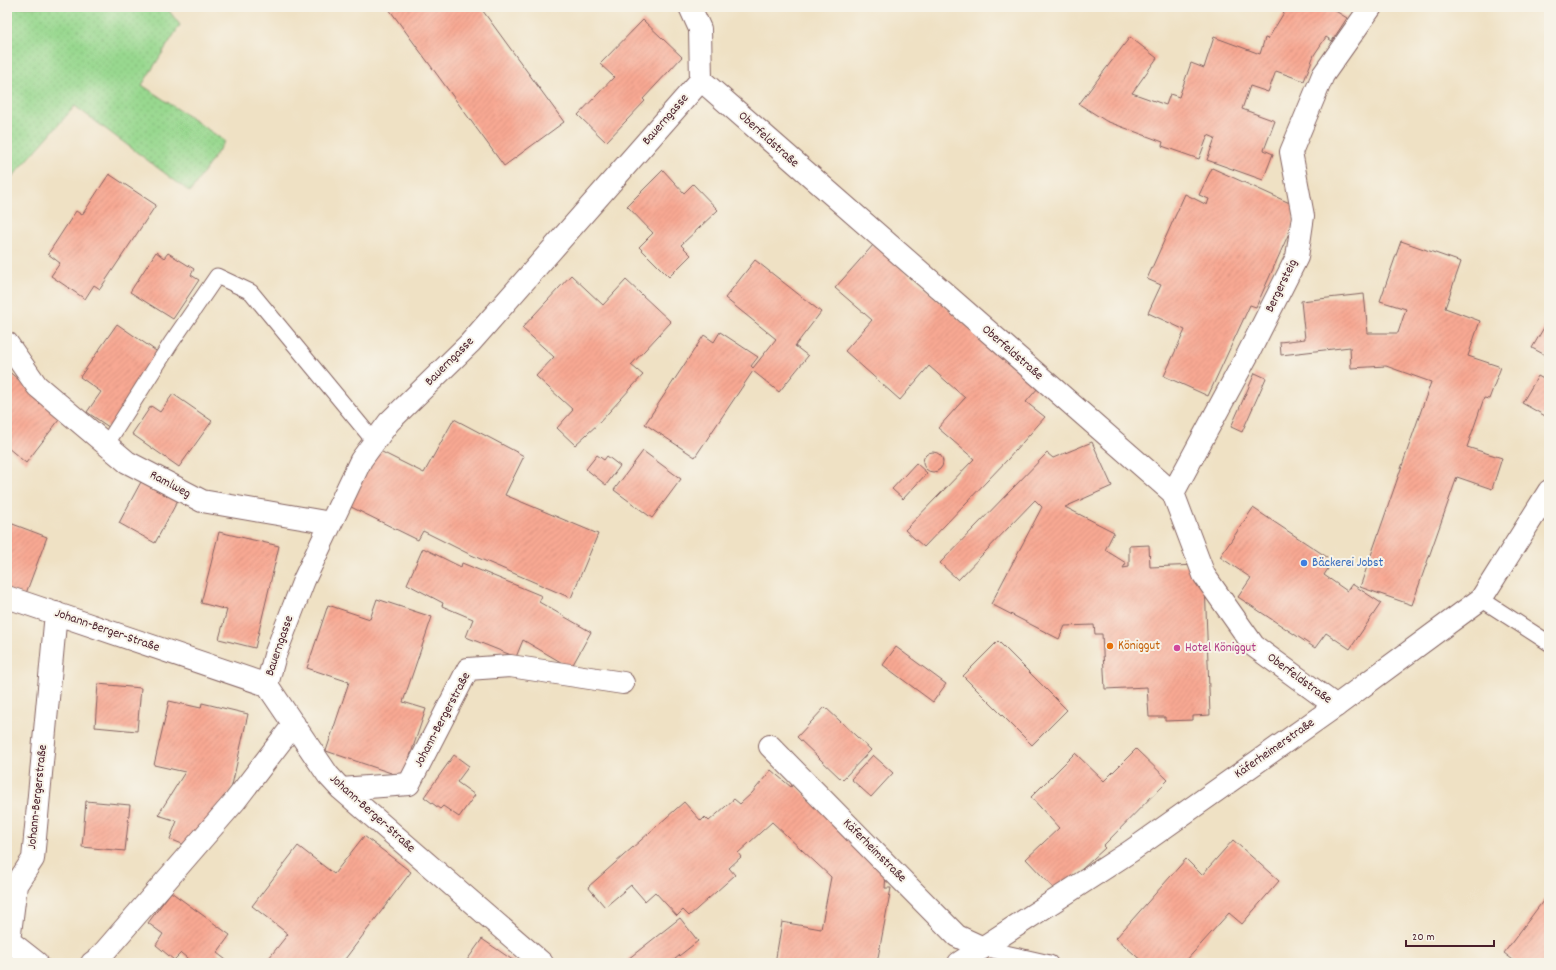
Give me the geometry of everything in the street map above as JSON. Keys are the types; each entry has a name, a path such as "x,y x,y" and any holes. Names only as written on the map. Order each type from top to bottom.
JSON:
{"street":[{"path":"690,7 700,29 701,80"},
{"name":"Bergersteig","path":"1173,493 1248,354 1297,257 1303,216 1290,152 1323,75 1371,7"},
{"name":"Bauerngasse","path":"267,685 275,656 304,580 361,460 374,441 389,422 470,343 701,80"},
{"name":"Oberfeldstraße","path":"701,80 1173,493 1204,575 1254,646 1336,706"},
{"name":"Ramlweg","path":"7,343 37,386 127,462 202,501 331,523"},
{"name":"Käferheimerstraße","path":"959,963 1131,851 1336,706 1481,599 1549,491"},
{"name":"Johann-Berger-Straße","path":"7,596 267,685 328,775 341,789 542,963"},
{"name":"Johann-Bergerstraße","path":"37,963 9,941 12,885 32,859 56,613"},
{"name":"Johann-Bergerstraße","path":"341,789 409,784 468,669 510,666 622,684"},
{"path":"92,963 235,801 294,724"},
{"name":"Käferheimstraße","path":"770,746 957,936 983,948"}],"lane":[{"path":"106,445 171,343 217,276 251,292 374,441"},
{"path":"1481,599 1549,643"},
{"path":"983,948 1050,963"}],"green space":[{"path":"7,7 166,7 180,25 142,85 225,141 190,192 75,106 7,183"}],"building":[{"path":"391,7 480,7 564,122 504,166 389,9"},
{"path":"1279,7 1329,7 1347,18 1332,41 1326,37 1314,55 1304,81 1276,71 1268,92 1250,86 1242,109 1275,121 1264,150 1273,154 1263,180 1207,160 1215,138 1208,135 1199,159 1162,146 1163,142 1106,121 1079,104 1130,37 1157,58 1132,93 1166,105 1170,94 1179,97 1191,63 1204,68 1214,37 1260,54 1265,38 1268,39 1285,11"},
{"path":"643,20 682,57 643,99 645,101 606,142 578,115 614,77 600,64"},
{"path":"1212,168 1294,205 1293,224 1256,307 1250,305 1208,396 1164,376 1185,330 1148,313 1161,285 1147,279 1185,194 1207,205 1209,199 1199,195"},
{"path":"663,170 684,193 693,184 718,210 681,245 691,255 669,277 639,247 653,233 627,206"},
{"path":"109,174 156,205 100,289 94,285 85,299 51,276 60,263 48,254 76,211 82,215"},
{"path":"1401,241 1461,262 1445,308 1480,321 1468,356 1501,367 1489,399 1484,398 1467,447 1502,458 1492,489 1457,477 1412,605 1360,587 1431,382 1386,366 1351,368 1350,347 1281,355 1280,342 1305,339 1301,301 1364,294 1368,333 1398,333 1406,309 1380,301"},
{"path":"874,244 1038,388 1026,402 1045,417 1008,459 924,547 905,530 974,459 938,428 965,398 929,366 900,400 845,351 872,320 835,288"},
{"path":"156,252 164,258 168,253 194,269 191,275 199,280 173,319 130,292"},
{"path":"755,260 821,312 795,346 808,356 779,392 753,371 695,457 645,424 704,335 714,342 720,332 758,357 751,366 753,368 776,339 725,298"},
{"path":"571,275 603,305 626,280 671,322 631,365 643,375 598,424 575,445 557,428 573,410 536,376 554,357 522,328"},
{"path":"1549,319 1549,357 1532,348"},
{"path":"117,324 159,353 113,430 87,412 101,392 80,377"},
{"path":"7,370 62,416 26,463 7,447"},
{"path":"1255,373 1266,378 1242,432 1231,427"},
{"path":"1538,376 1549,382 1549,414 1547,417 1522,403"},
{"path":"173,394 212,421 179,467 132,434 151,406 160,412"},
{"path":"454,419 524,456 505,495 598,534 571,598 469,554 423,531 418,540 349,506 378,450 424,473"},
{"path":"1092,442 1112,486 1065,507 1114,532 1105,550 1126,563 1123,568 1129,567 1129,546 1149,545 1150,567 1197,565 1205,583 1210,715 1193,716 1193,720 1165,721 1165,717 1149,717 1147,687 1105,689 1102,634 1095,634 1094,625 1065,626 1059,639 991,604 1042,507 1035,500 958,580 940,563 1047,453 1053,458"},
{"path":"643,451 681,479 652,518 614,490"},
{"path":"933,452 940,455 943,462 940,469 933,472 926,469 923,462 926,455"},
{"path":"597,455 604,460 607,456 620,466 606,485 586,469"},
{"path":"916,463 927,473 903,499 892,489"},
{"path":"142,480 178,500 155,543 119,523"},
{"path":"1253,508 1333,561 1324,575 1347,591 1352,584 1381,603 1350,649 1326,633 1315,648 1238,597 1251,578 1220,557"},
{"path":"10,523 47,537 25,596 7,589 7,530"},
{"path":"219,532 279,546 255,648 219,639 227,610 201,603"},
{"path":"423,548 461,567 462,563 542,596 539,602 591,632 571,668 523,640 516,657 466,637 473,619 442,606 443,603 407,584"},
{"path":"377,599 432,617 403,702 426,709 403,777 326,751 349,682 307,668 328,605 370,619"},
{"path":"998,641 1067,710 1032,745 963,676"},
{"path":"896,647 946,684 933,702 883,665"},
{"path":"98,684 141,688 137,731 95,727"},
{"path":"169,701 201,708 202,703 248,714 230,794 187,846 170,839 177,821 158,815 185,772 154,765"},
{"path":"825,707 871,750 842,780 797,737"},
{"path":"1136,749 1168,780 1103,846 1105,848 1057,892 1026,859 1059,828 1031,797 1075,753 1104,781"},
{"path":"454,755 469,766 457,782 475,795 459,817 443,806 440,809 424,797"},
{"path":"873,755 893,773 871,797 851,779"},
{"path":"771,770 791,787 793,783 886,872 885,888 891,888 877,963 775,963 782,922 821,929 831,877 772,822 738,853 741,857 729,868 735,875 689,916 683,910 677,916 655,892 645,901 631,885 605,907 588,887 684,802 701,821 705,817 709,821 734,799 740,804 752,793"},
{"path":"86,801 130,805 125,851 82,847"},
{"path":"364,836 411,872 342,963 265,963 288,934 252,906 298,846 334,874"},
{"path":"1233,840 1279,881 1242,924 1229,913 1184,963 1144,963 1116,938 1186,859 1202,875"},
{"path":"171,892 230,935 217,953 230,963 193,963 181,953 174,960 156,945 163,934 148,923"},
{"path":"1546,897 1549,899 1549,963 1517,963 1504,953"},
{"path":"680,918 698,941 670,963 632,963 628,959"},
{"path":"482,939 517,963 465,963"}],"place":[{"name":"Bäckerei Jobst","path":"1304,563"},
{"name":"Königgut","path":"1110,646"},
{"name":"Hotel Königgut","path":"1177,648"}]}
